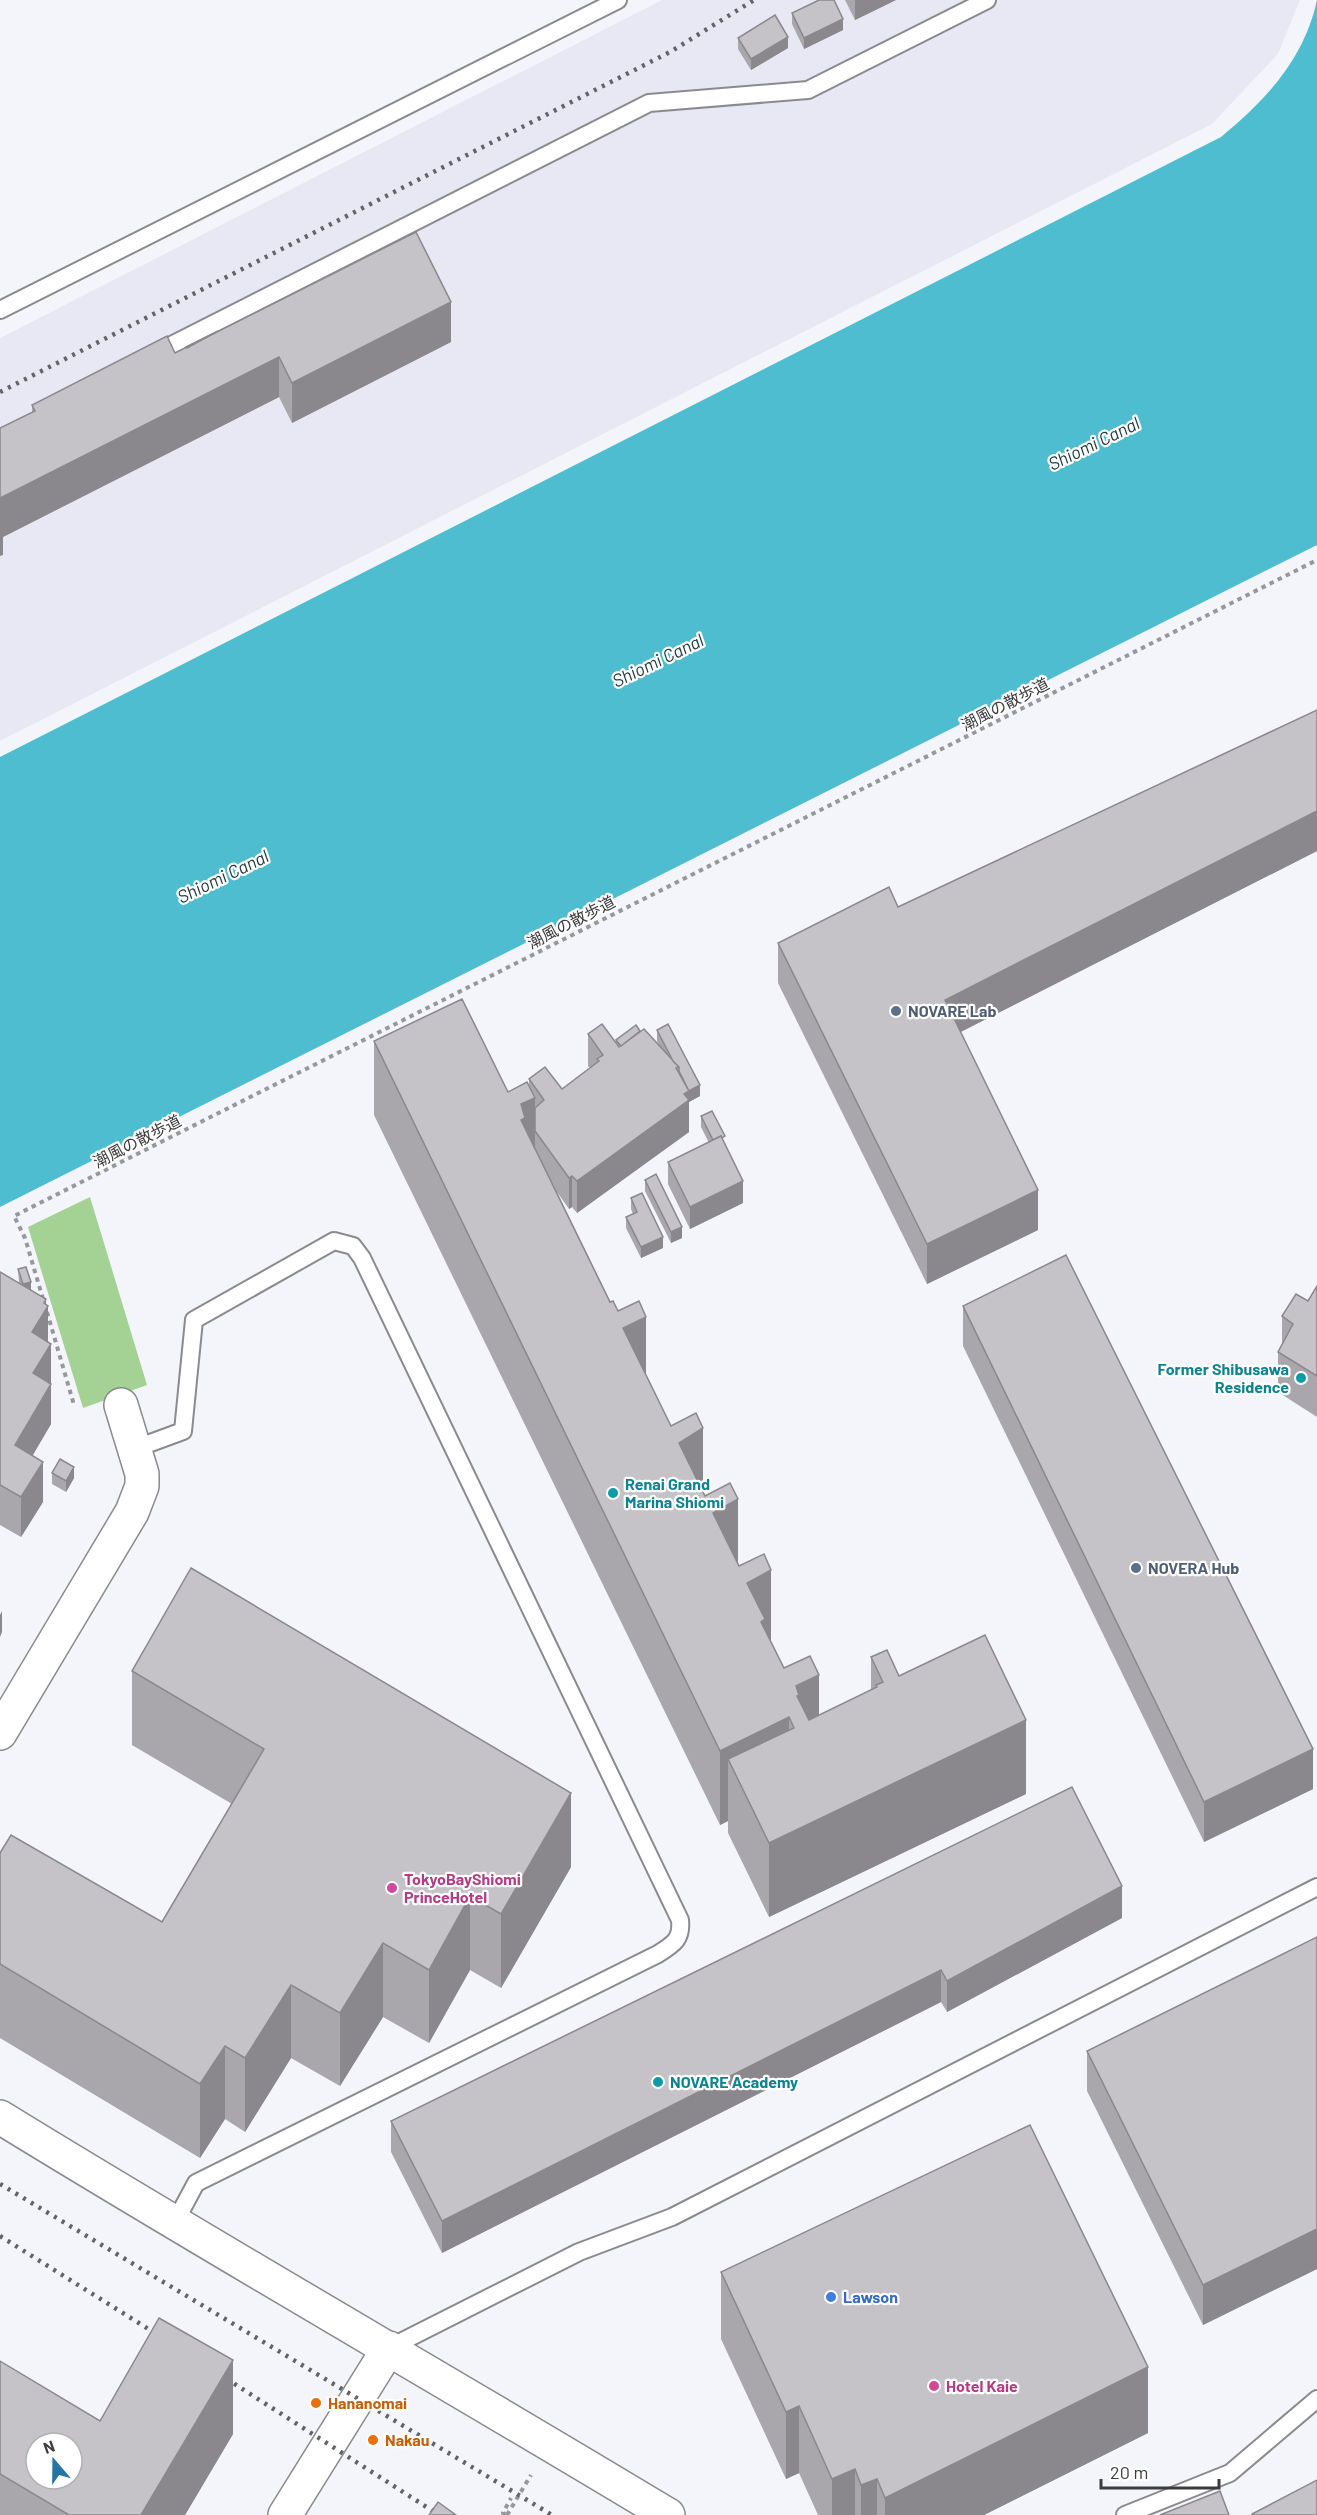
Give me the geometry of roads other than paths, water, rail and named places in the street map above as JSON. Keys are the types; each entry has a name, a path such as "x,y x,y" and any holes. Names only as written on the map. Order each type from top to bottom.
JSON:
{"street":[{"path":"0,1733 132,1512 142,1486 142,1474 121,1405"},
{"path":"0,2117 174,2224 389,2348 668,2515"},
{"path":"285,2515 389,2348"}],"lane":[{"path":"0,310 618,0"},
{"path":"138,362 649,103 808,90 987,0"},
{"path":"134,1449 183,1431 194,1320 334,1241 353,1246 362,1258 675,1910 681,1933 675,1944 658,1954 196,2183 174,2224"},
{"path":"389,2348 579,2252 672,2217 1317,1887"},
{"path":"1125,2515 1230,2473 1317,2399"}],"water":[{"name":"Shiomi Canal","path":"1317,0 1317,545 0,1207 0,757 1221,137 1268,93 1293,59 1303,41"}],"railway":[{"path":"0,392 670,52 754,0"},
{"path":"0,2184 552,2515"},
{"path":"0,2236 166,2340"},
{"path":"219,2374 439,2515"}],"place":[{"name":"NOVARE Lab","path":"896,1011"},
{"name":"Former Shibusawa Residence","path":"1301,1378"},
{"name":"Renai Grand Marina Shiomi","path":"613,1493"},
{"name":"NOVERA Hub","path":"1136,1568"},
{"name":"TokyoBayShiomi PrinceHotel","path":"392,1888"},
{"name":"NOVARE Academy","path":"658,2082"},
{"name":"Lawson","path":"831,2297"},
{"name":"Hotel Kaie","path":"934,2386"},
{"name":"Hananomai","path":"316,2403"},
{"name":"Nakau","path":"373,2440"}]}
